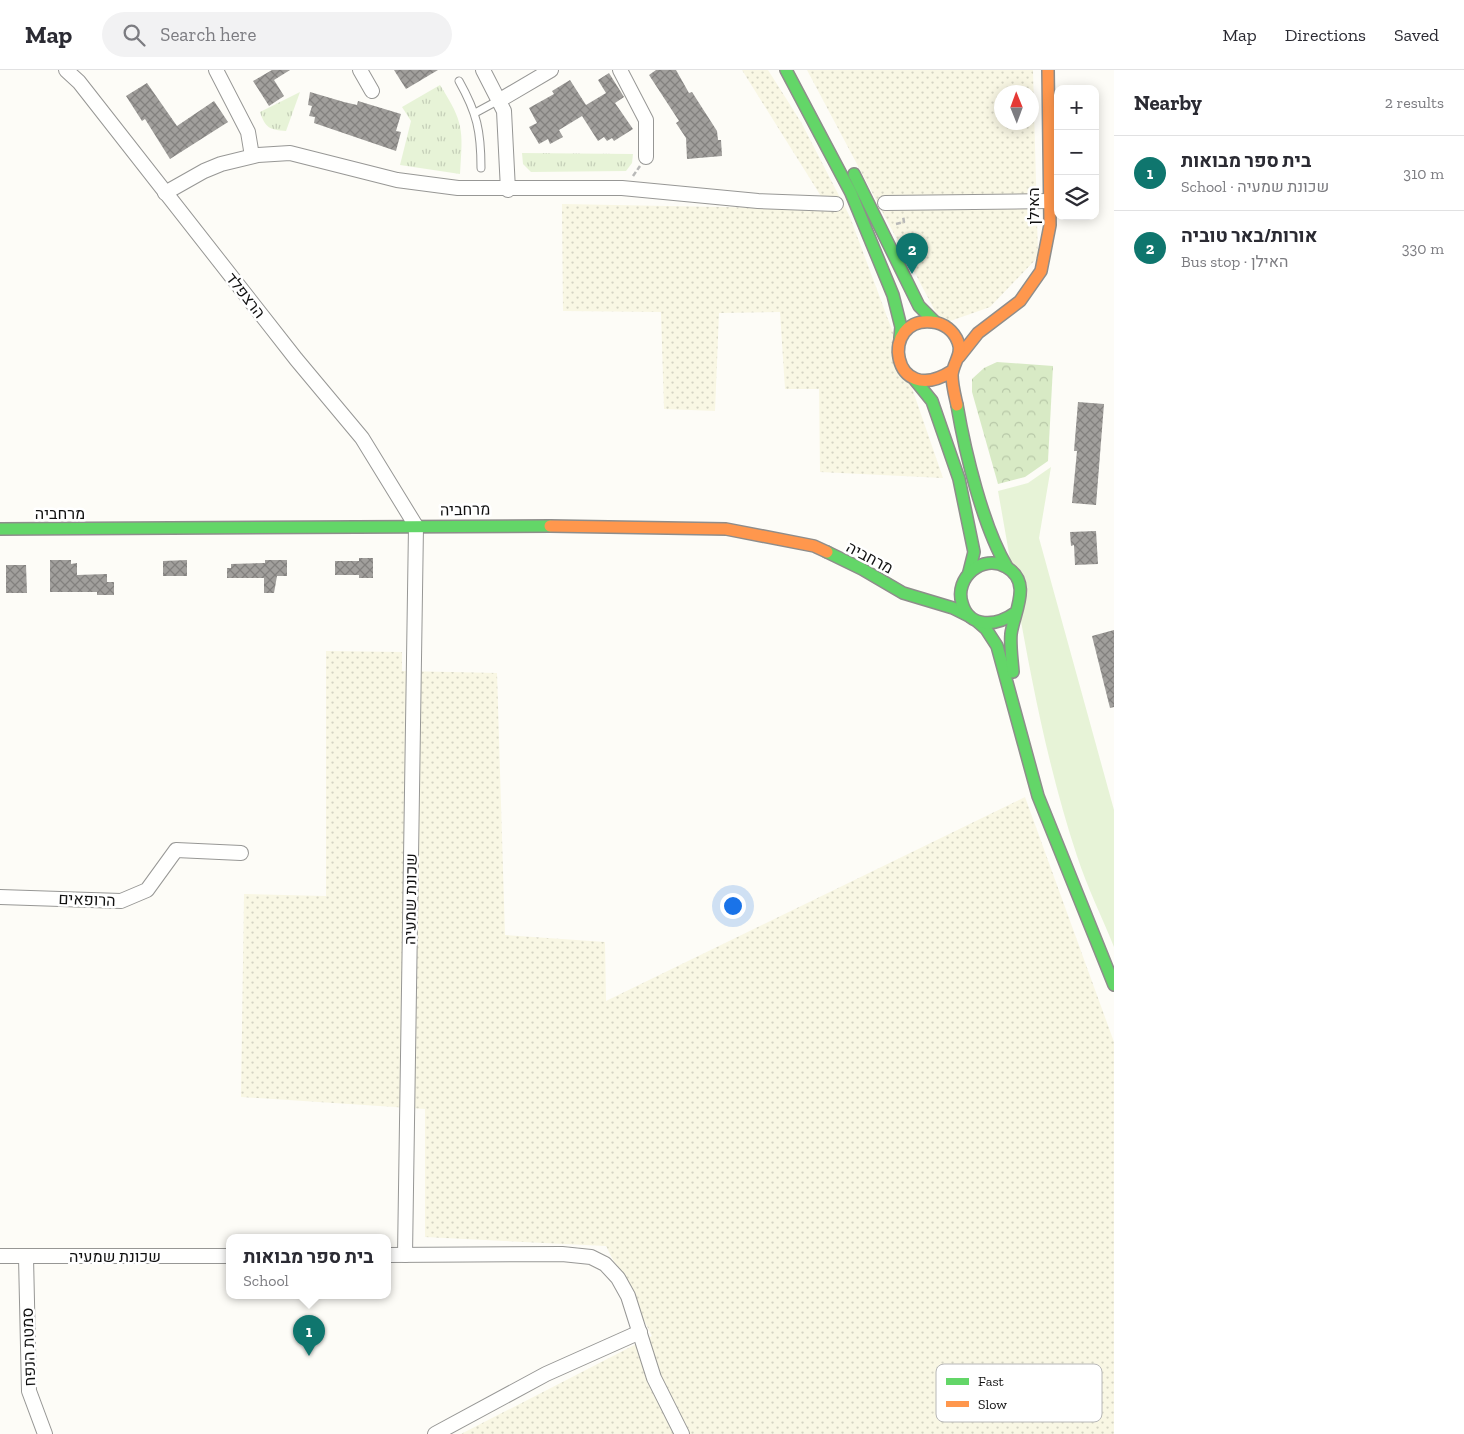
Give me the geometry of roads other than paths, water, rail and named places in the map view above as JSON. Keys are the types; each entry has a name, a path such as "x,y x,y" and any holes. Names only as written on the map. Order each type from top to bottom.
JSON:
{"main road":[{"path":"786,70 851,192 893,295 901,327 897,357 907,374 915,380 932,401 959,478 974,552 960,599 974,619 986,629 997,646 1038,796 1114,985"},
{"path":"790,70 862,186 919,306 934,321 948,328 958,341 958,356 952,371 945,378 935,382 915,380"},
{"name":"האילן","path":"958,356 978,333 1020,301 1041,271 1049,241 1048,70"},
{"path":"900,338 914,324 934,321"},
{"name":"האילן","path":"948,328 960,331 992,321"},
{"path":"952,371 960,419 989,525 1000,557 1015,574 1021,588 1020,604 1015,613 1011,648 1020,727"},
{"name":"מרחביה","path":"0,529 513,525 726,529 814,546 916,598 953,608 974,619"},
{"path":"916,598 948,591 986,563 997,563 1007,567"},
{"path":"974,619 997,624 1015,613"}],"street":[{"name":"הרצפלד","path":"66,70 79,82 165,193 362,438 416,526"},
{"path":"216,70 245,124 252,156"},
{"path":"360,70 372,90"},
{"path":"484,70 500,100 506,125 508,190"},
{"path":"500,100 551,70"},
{"path":"620,70 646,120 646,157"},
{"path":"165,193 204,170 252,156 290,153 396,180 458,188 508,190 625,188 744,200 836,204"},
{"path":"892,203 1049,200"},
{"name":"שכונת שמעיה","path":"405,1255 416,526"},
{"name":"הרופאים","path":"0,897 121,901 147,890 176,850 241,853"},
{"path":"391,1255 528,1254 591,1257 605,1264 618,1278 628,1296 654,1378 682,1434"},
{"name":"שכונת שמעיה","path":"0,1256 226,1256"},
{"name":"סמטת הנפח","path":"26,1257 29,1391 45,1434"},
{"path":"435,1434 546,1374 640,1332"}],"lane":[{"path":"458,81 475,113 482,148 482,168"},
{"path":"475,113 500,100"}],"place":[{"name":"אורות/באר טוביה","path":"912,274"},
{"name":"בית ספר מבואות","path":"309,1356"}]}
